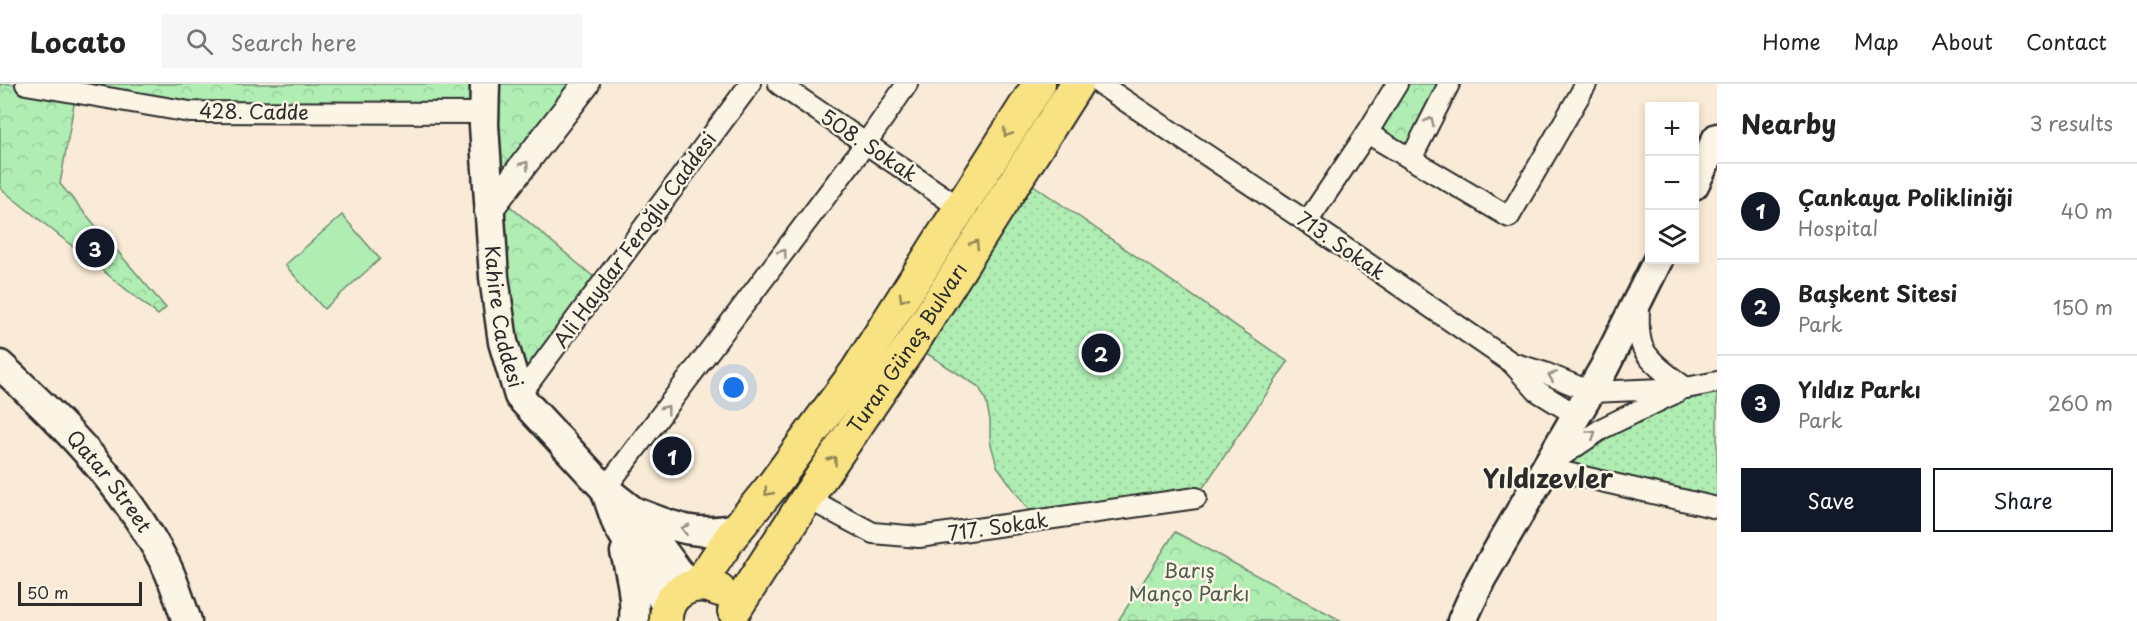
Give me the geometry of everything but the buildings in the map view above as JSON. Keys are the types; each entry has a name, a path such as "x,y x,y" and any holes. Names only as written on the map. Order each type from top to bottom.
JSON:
{"main road":[{"name":"Kahire Caddesi","path":"484,84 483,113 488,211 503,342 519,396 605,489 625,518"},
{"name":"Turan Güneş Bulvarı","path":"675,606 773,485 856,372 1039,84"},
{"name":"Turan Güneş Bulvarı","path":"735,616 766,561 912,344 1077,84"},
{"path":"1699,176 1717,138"},
{"path":"1462,621 1481,579 1584,403 1656,264"},
{"name":"Qatar Street","path":"0,365 51,412 96,460 134,511 167,567 187,621"},
{"path":"625,518 691,531 718,533 736,531 733,546 738,554 750,561 760,563 766,561"},
{"path":"625,518 675,606 711,586 722,591 730,600 735,616"},
{"path":"625,518 635,608 634,621"}],"street":[{"name":"428. Cadde","path":"26,84 190,112 483,113"},
{"path":"488,211 586,84"},
{"name":"Ali Haydar Feroğlu Caddesi","path":"519,396 750,84"},
{"name":"508. Sokak","path":"779,84 960,208"},
{"path":"605,489 866,143 907,84"},
{"name":"713. Sokak","path":"1100,84 1307,222 1512,363 1537,391 1584,403"},
{"path":"1307,222 1397,84"},
{"path":"1411,159 1449,84"},
{"path":"1367,133 1509,217 1586,84"},
{"path":"1639,298 1639,329 1643,349 1661,369 1686,388"},
{"path":"1512,363 1545,372 1584,403 1717,382"},
{"path":"1545,468 1603,428 1686,388"},
{"path":"1545,468 1717,508"},
{"name":"717. Sokak","path":"807,498 873,533 919,537 1196,498"}],"green space":[{"path":"0,84 586,84 499,197 602,284 519,396 483,114 336,114 76,93 60,184 166,308 158,315 0,188"},
{"path":"1397,84 1449,84 1411,159 1367,133"},
{"path":"1019,175 1288,362 1196,498 1037,522 997,466 990,441 990,420 986,401 979,387 912,344"},
{"path":"342,215 380,259 324,309 285,265"},
{"path":"1717,382 1717,508 1545,468 1574,446"},
{"name":"Barış Manço Parkı","path":"1175,532 1342,621 1118,621"}],"place":[{"name":"Yıldız Parkı","path":"95,248"},
{"name":"Başkent Sitesi","path":"1101,353"},
{"name":"Çankaya Polikliniği","path":"672,456"}],"district":[{"name":"Yıldızevler","path":"1548,479"}]}
